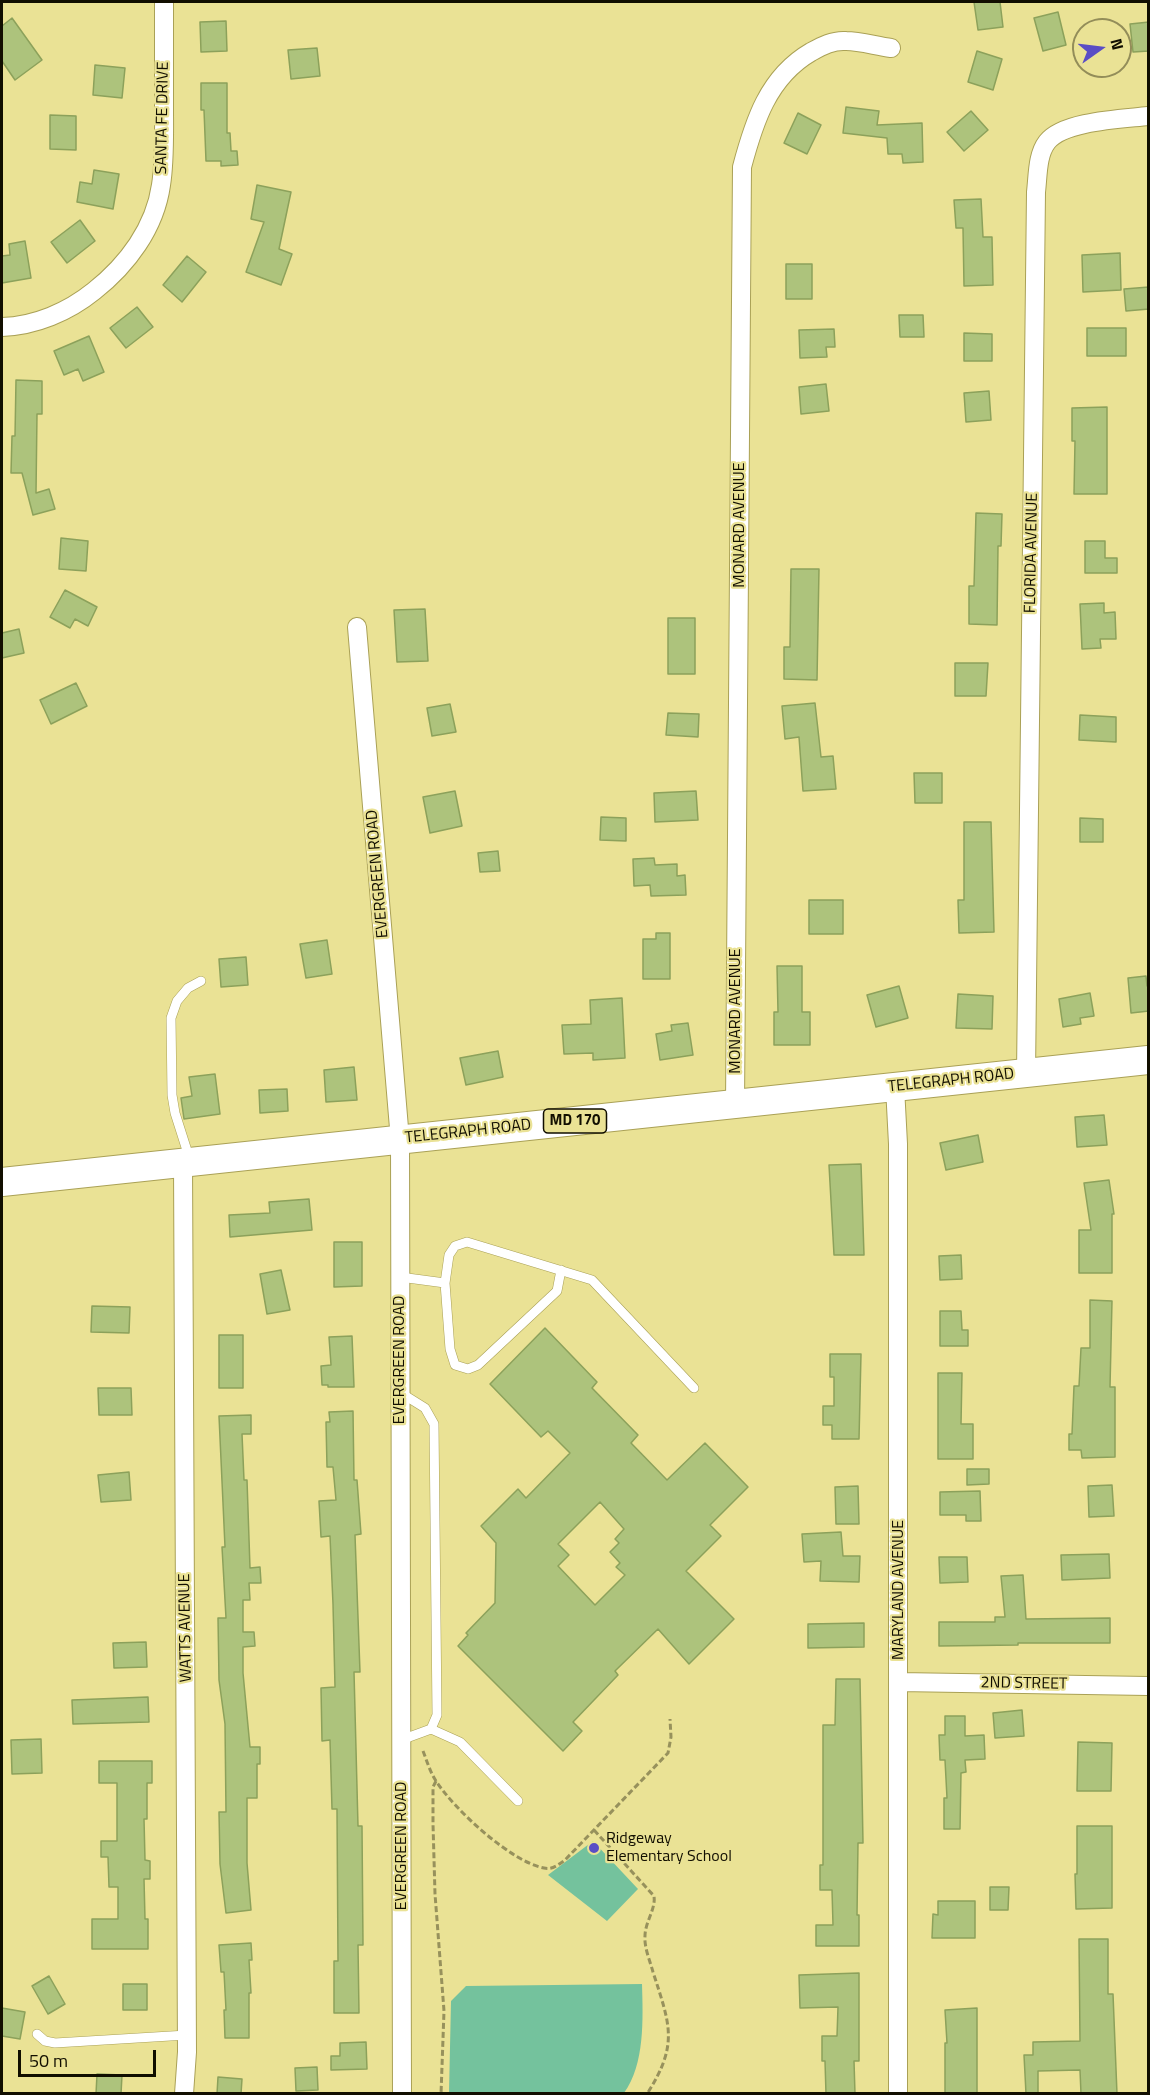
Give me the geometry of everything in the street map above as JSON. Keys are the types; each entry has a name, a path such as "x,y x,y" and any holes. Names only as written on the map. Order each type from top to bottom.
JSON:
{"main road":[{"name":"TELEGRAPH ROAD","path":"2,1182 1149,1060"}],"street":[{"name":"SANTA FE DRIVE","path":"2,327 38,321 77,305 107,281 134,251 150,223 161,186 164,134 164,2"},
{"name":"MONARD AVENUE","path":"735,1104 742,167 763,104 782,75 804,56 824,44 845,40 891,48"},
{"name":"FLORIDA AVENUE","path":"1026,1073 1036,192 1040,156 1047,142 1061,131 1106,121 1149,116"},
{"name":"EVERGREEN ROAD","path":"357,627 400,1140 402,2094"},
{"name":"MARYLAND AVENUE","path":"895,1087 898,1144 898,2094"},
{"name":"WATTS AVENUE","path":"184,2094 187,2035 187,1163"},
{"name":"2ND STREET","path":"899,1682 1149,1686"}],"lane":[{"path":"187,1163 172,1095 171,1018 177,1001 188,988 201,981"},
{"path":"561,1270 557,1291 478,1365 468,1369 455,1365 450,1349 445,1282 449,1255 455,1245 467,1242 561,1270 592,1280 694,1388"},
{"path":"400,1277 445,1282"},
{"path":"400,1392 425,1408 435,1424 438,1715 431,1729 401,1740"},
{"path":"431,1729 460,1742 519,1800"},
{"path":"37,2034 45,2041 55,2043 187,2035"}],"path":[{"path":"423,1751 436,1781 465,1815 495,1843 531,1864 546,1869 556,1867 668,1753 671,1737 670,1719"},
{"path":"436,1781 433,1788 435,1894 444,2011 441,2094"},
{"path":"594,1830 654,1896 655,1902 644,1937 667,2015 670,2042 661,2072 647,2094"}],"green space":[{"path":"593,1841 638,1889 607,1921 548,1875"},
{"path":"642,1984 639,2055 636,2069 624,2093 449,2093 451,2001 466,1986"}],"building":[{"path":"974,2 1000,2 1003,27 978,30"},
{"path":"1058,12 1066,45 1043,51 1034,18"},
{"path":"12,18 42,60 15,80 2,61 2,26"},
{"path":"226,21 227,51 201,52 200,22"},
{"path":"1149,22 1149,51 1133,52 1132,24"},
{"path":"317,48 320,76 291,79 288,50"},
{"path":"977,51 1002,59 993,90 968,82"},
{"path":"95,65 125,68 122,98 93,95"},
{"path":"201,83 227,83 227,133 230,133 231,151 237,151 238,165 221,166 221,161 206,161"},
{"path":"846,107 879,111 877,125 922,123 923,162 903,163 902,154 888,154 887,138 843,133"},
{"path":"971,111 988,130 964,151 947,132"},
{"path":"798,113 821,125 807,154 784,143"},
{"path":"50,115 76,116 76,150 50,149"},
{"path":"94,170 119,174 113,209 77,202 80,182 92,184"},
{"path":"257,185 291,192 279,249 292,254 281,285 246,272 264,222 251,219"},
{"path":"981,199 983,237 992,237 993,285 964,286 963,228 956,228 954,200"},
{"path":"80,220 95,241 67,263 51,242"},
{"path":"25,241 31,278 2,283 2,256 10,255 9,244"},
{"path":"1120,253 1121,290 1083,292 1082,255"},
{"path":"187,256 206,272 182,302 163,285"},
{"path":"786,264 812,264 812,299 786,299"},
{"path":"1149,287 1149,309 1126,311 1124,289"},
{"path":"137,307 153,327 126,348 110,328"},
{"path":"899,315 923,315 924,337 900,337"},
{"path":"1087,328 1126,328 1126,356 1087,356"},
{"path":"834,329 835,347 826,347 827,357 800,358 799,330"},
{"path":"964,333 992,334 992,361 964,361"},
{"path":"89,336 104,372 83,381 78,369 64,375 54,351"},
{"path":"16,380 42,381 42,414 37,414 36,493 49,489 55,509 33,515 22,473 11,473 12,436 15,436"},
{"path":"826,384 829,411 801,414 799,387"},
{"path":"989,391 991,420 966,422 964,393"},
{"path":"1107,407 1107,494 1074,494 1075,441 1072,441 1072,408"},
{"path":"976,513 1002,514 1001,546 998,546 997,625 969,624 969,586 974,586"},
{"path":"61,538 88,541 86,571 59,569"},
{"path":"1085,541 1105,541 1105,558 1117,558 1117,573 1085,573"},
{"path":"791,569 819,569 817,680 784,679 784,647 790,647"},
{"path":"65,590 97,607 88,626 75,619 70,628 50,617"},
{"path":"1104,603 1104,613 1115,612 1116,639 1100,639 1101,648 1082,649 1080,604"},
{"path":"425,609 428,661 397,662 394,610"},
{"path":"668,618 695,618 695,674 668,674"},
{"path":"19,629 24,653 2,658 2,633"},
{"path":"955,663 988,663 986,696 955,696"},
{"path":"76,683 87,706 51,724 40,700"},
{"path":"815,703 821,757 833,756 836,789 803,791 799,737 785,739 782,706"},
{"path":"450,704 456,732 432,736 427,708"},
{"path":"668,713 699,714 698,737 666,735"},
{"path":"1080,715 1116,717 1116,742 1079,740"},
{"path":"914,773 942,773 942,803 915,803"},
{"path":"455,791 462,826 430,833 423,797"},
{"path":"696,791 698,820 655,822 654,793"},
{"path":"601,817 626,818 626,841 600,840"},
{"path":"1080,818 1103,819 1103,842 1080,842"},
{"path":"964,822 991,822 994,932 959,933 958,900 964,900"},
{"path":"498,851 500,871 480,872 478,853"},
{"path":"654,858 655,865 677,864 677,876 685,875 686,895 651,896 650,885 634,886 633,859"},
{"path":"809,900 843,900 843,934 809,934"},
{"path":"656,933 670,933 670,979 643,979 643,939 656,939"},
{"path":"327,940 332,974 306,978 300,944"},
{"path":"246,957 248,985 221,987 219,959"},
{"path":"777,966 802,966 802,1012 810,1012 810,1045 774,1045 774,1012 778,1012"},
{"path":"1146,976 1147,986 1149,986 1149,1011 1131,1013 1128,978"},
{"path":"899,986 908,1018 876,1027 867,995"},
{"path":"1090,993 1094,1016 1080,1018 1081,1024 1063,1027 1059,999"},
{"path":"958,994 993,996 992,1029 956,1028"},
{"path":"622,998 625,1058 593,1060 593,1053 564,1054 562,1025 591,1024 590,1000"},
{"path":"688,1023 693,1055 660,1060 656,1034 672,1031 671,1025"},
{"path":"498,1051 503,1077 466,1085 460,1058"},
{"path":"354,1067 357,1100 326,1102 324,1070"},
{"path":"215,1074 220,1114 184,1119 181,1098 192,1096 189,1077"},
{"path":"287,1089 288,1111 260,1113 259,1090"},
{"path":"1104,1115 1107,1145 1077,1147 1075,1117"},
{"path":"978,1135 983,1162 946,1170 940,1143"},
{"path":"861,1164 864,1255 834,1255 829,1165"},
{"path":"1109,1180 1114,1214 1112,1214 1112,1273 1079,1273 1079,1230 1091,1230 1084,1183"},
{"path":"309,1199 312,1230 230,1237 229,1215 270,1213 269,1202"},
{"path":"334,1242 362,1242 362,1286 334,1287"},
{"path":"961,1255 962,1279 940,1280 939,1256"},
{"path":"281,1270 290,1310 267,1314 260,1274"},
{"path":"1090,1300 1112,1301 1110,1387 1115,1387 1115,1457 1082,1458 1081,1450 1069,1450 1074,1386 1079,1386 1081,1348 1090,1348"},
{"path":"92,1306 130,1307 129,1333 91,1332"},
{"path":"940,1311 961,1311 962,1330 968,1330 968,1346 940,1346"},
{"path":"545,1328 597,1382 592,1388 638,1435 631,1443 667,1480 705,1443 748,1487 710,1525 721,1536 686,1571 734,1619 689,1664 658,1629 615,1671 618,1675 573,1722 582,1731 563,1751 458,1646 468,1635 466,1633 495,1603 496,1543 481,1526 518,1489 526,1498 570,1453 548,1431 541,1437 490,1384","holes":["600,1502 624,1529 615,1539 619,1543 610,1552 620,1563 616,1567 625,1575 595,1605 558,1566 569,1555 558,1544"]},
{"path":"219,1335 243,1335 243,1388 219,1388"},
{"path":"352,1336 354,1387 322,1385 321,1366 331,1365 329,1337"},
{"path":"830,1354 861,1354 859,1439 832,1439 832,1425 823,1425 823,1406 834,1406 834,1377 830,1377"},
{"path":"938,1373 962,1373 961,1424 973,1424 973,1459 938,1459"},
{"path":"98,1388 131,1388 132,1415 99,1415"},
{"path":"353,1411 354,1480 357,1480 361,1534 355,1535 360,1672 354,1672 358,1826 362,1826 363,1945 358,1945 359,2013 334,2013 334,1961 338,1961 337,1809 332,1809 330,1740 322,1741 321,1688 335,1687 333,1604 330,1536 321,1537 319,1501 336,1500 333,1467 327,1467 326,1422 330,1422 329,1412"},
{"path":"251,1415 251,1434 242,1434 244,1480 247,1480 250,1568 260,1567 261,1583 249,1583 250,1600 243,1600 243,1632 254,1632 255,1646 243,1647 243,1673 250,1747 260,1747 260,1764 257,1764 257,1798 247,1798 247,1863 251,1910 226,1913 220,1864 219,1812 226,1812 225,1724 219,1680 218,1618 226,1618 219,1416"},
{"path":"967,1469 989,1469 989,1484 967,1485"},
{"path":"129,1472 131,1500 101,1502 98,1475"},
{"path":"1112,1485 1114,1516 1089,1517 1088,1486"},
{"path":"858,1486 859,1524 836,1524 835,1487"},
{"path":"980,1491 981,1521 966,1521 966,1515 940,1515 940,1492"},
{"path":"841,1532 843,1556 860,1556 859,1582 820,1581 821,1561 804,1562 802,1534"},
{"path":"1109,1554 1110,1578 1062,1580 1061,1555"},
{"path":"939,1557 967,1557 968,1582 940,1583"},
{"path":"1023,1575 1026,1619 1110,1618 1110,1643 939,1646 939,1622 995,1622 995,1617 1005,1617 1001,1576"},
{"path":"864,1623 864,1647 808,1648 808,1624"},
{"path":"146,1642 147,1667 114,1668 113,1643"},
{"path":"836,1679 860,1679 863,1843 858,1843 859,1946 816,1946 816,1925 833,1925 832,1890 820,1890 820,1865 823,1865 823,1725 835,1725"},
{"path":"148,1697 149,1722 73,1724 72,1700"},
{"path":"1022,1710 1024,1736 995,1738 993,1713"},
{"path":"945,1716 965,1716 965,1736 984,1735 985,1759 965,1760 966,1772 961,1773 960,1829 944,1829 944,1798 947,1798 945,1760 940,1760 939,1735 945,1735"},
{"path":"41,1739 42,1773 12,1774 11,1740"},
{"path":"1078,1742 1112,1743 1111,1791 1077,1791"},
{"path":"99,1761 152,1761 152,1783 147,1783 147,1819 144,1819 145,1860 150,1861 150,1879 144,1879 148,1949 92,1949 92,1919 118,1919 118,1887 109,1887 108,1857 101,1857 101,1841 117,1841 117,1783 99,1783"},
{"path":"1077,1826 1112,1826 1112,1908 1076,1909"},
{"path":"990,1887 1009,1887 1008,1910 990,1910"},
{"path":"938,1901 975,1901 975,1938 932,1938 933,1914 938,1915"},
{"path":"1079,1939 1108,1939 1108,1994 1113,1994 1117,2094 1081,2094 1080,2070 1038,2071 1038,2094 1026,2094 1024,2055 1033,2055 1033,2042 1080,2041"},
{"path":"251,1943 249,2038 225,2038 224,1972 221,1972 219,1945"},
{"path":"859,1973 859,2061 854,2061 855,2094 826,2094 822,2036 837,2036 838,2007 800,2008 799,1975"},
{"path":"49,1976 65,2004 48,2014 32,1986"},
{"path":"123,1984 147,1984 147,2010 123,2010"},
{"path":"2,2008 25,2012 20,2039 2,2036"},
{"path":"977,2008 977,2094 945,2094 945,2043 947,2043 945,2010"},
{"path":"366,2042 367,2069 331,2070 331,2056 340,2056 340,2043"},
{"path":"317,2067 318,2090 296,2091 295,2068"},
{"path":"97,2074 122,2075 121,2094 96,2094"},
{"path":"218,2077 242,2079 241,2094 217,2094"}],"place":[{"name":"Ridgeway Elementary School","path":"594,1848"}]}
